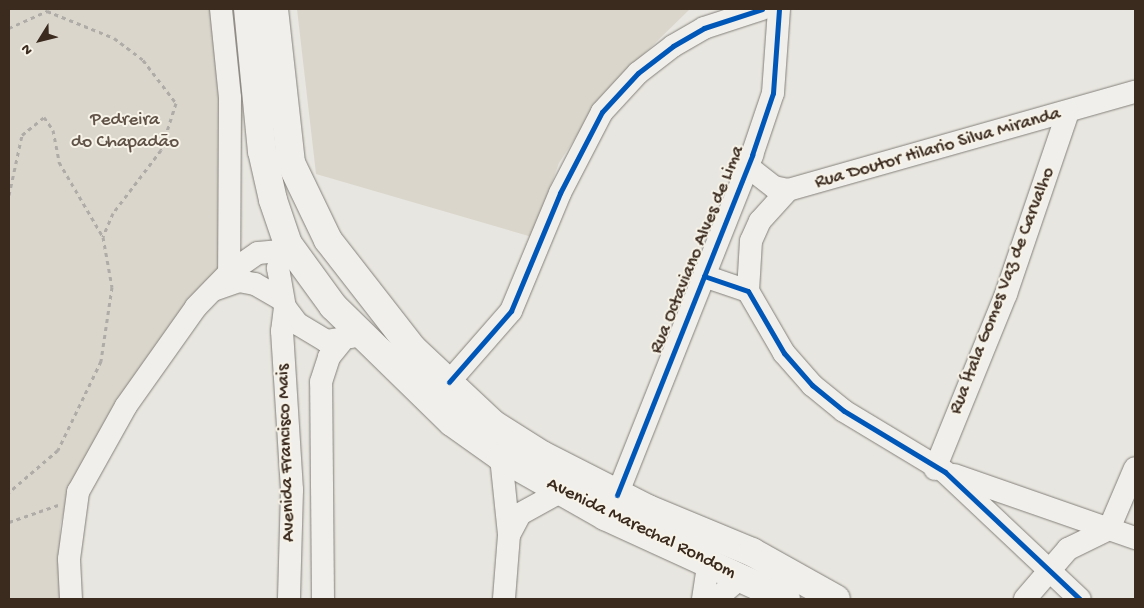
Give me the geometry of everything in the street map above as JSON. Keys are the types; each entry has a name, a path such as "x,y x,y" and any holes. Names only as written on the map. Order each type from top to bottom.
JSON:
{"main road":[{"name":"Avenida Marechal Rondom","path":"248,9 262,151 285,247 327,298 350,337 452,422 501,457 562,491 711,549 740,578 786,599"},
{"path":"274,9 291,163 328,240 373,301 413,349 493,424 711,549 752,552 836,599"},
{"path":"285,247 303,237 328,240"},
{"path":"350,337 373,301"}],"street":[{"path":"221,9 230,98 229,273"},
{"path":"449,382 512,311 560,193 602,112 638,73 673,46 704,28 762,9"},
{"name":"Rua Octaviano Alves de Lima","path":"617,495 747,166 772,93 779,9"},
{"name":"Rua Doutor Hilario Silva Miranda","path":"788,190 1135,92"},
{"name":"Rua Ítala Gomes Vaz de Carvalho","path":"940,470 1006,294 1068,112"},
{"path":"747,166 774,187 788,190 760,221 751,240 748,291 784,353 812,385 940,470 1049,566 1080,599"},
{"path":"71,599 69,559 76,500 126,406 210,291 229,273 258,253 285,247"},
{"name":"Avenida Francisco Mais","path":"285,247 278,268 283,303 282,339 292,490 289,599"},
{"path":"704,276 748,291"},
{"path":"210,291 239,281 256,284 283,303 310,333 350,337"},
{"name":"Avenida Francisco Mais","path":"323,599 321,382 329,357 350,337"},
{"path":"501,457 509,534 504,599"},
{"path":"1025,599 1049,566 1068,549 1110,529 1135,468"},
{"path":"940,470 1135,538"},
{"path":"509,534 520,514 562,491"},
{"path":"704,599 711,549"},
{"path":"716,599 740,578"}],"path":[{"path":"9,28 47,11 114,38 143,60 176,104 162,150 113,213 103,237"},
{"path":"9,195 22,135 44,116 53,130 59,162 103,237 112,287 101,361 58,450 9,492"},
{"path":"9,522 76,500"}],"green space":[{"name":"Pedreira do Chapadão","path":"9,9 236,9 244,92 237,257 66,503 60,526 60,599 9,599"},
{"path":"297,9 690,9 605,92 559,163 532,237 316,174"}],"cycle path":[{"path":"449,382 511,311 560,193 602,112 638,73 673,46 704,28 762,9"},
{"path":"617,495 752,155 773,93 779,9"},
{"path":"704,276 748,291 784,353 812,385 844,411 945,472 1080,599"}]}
